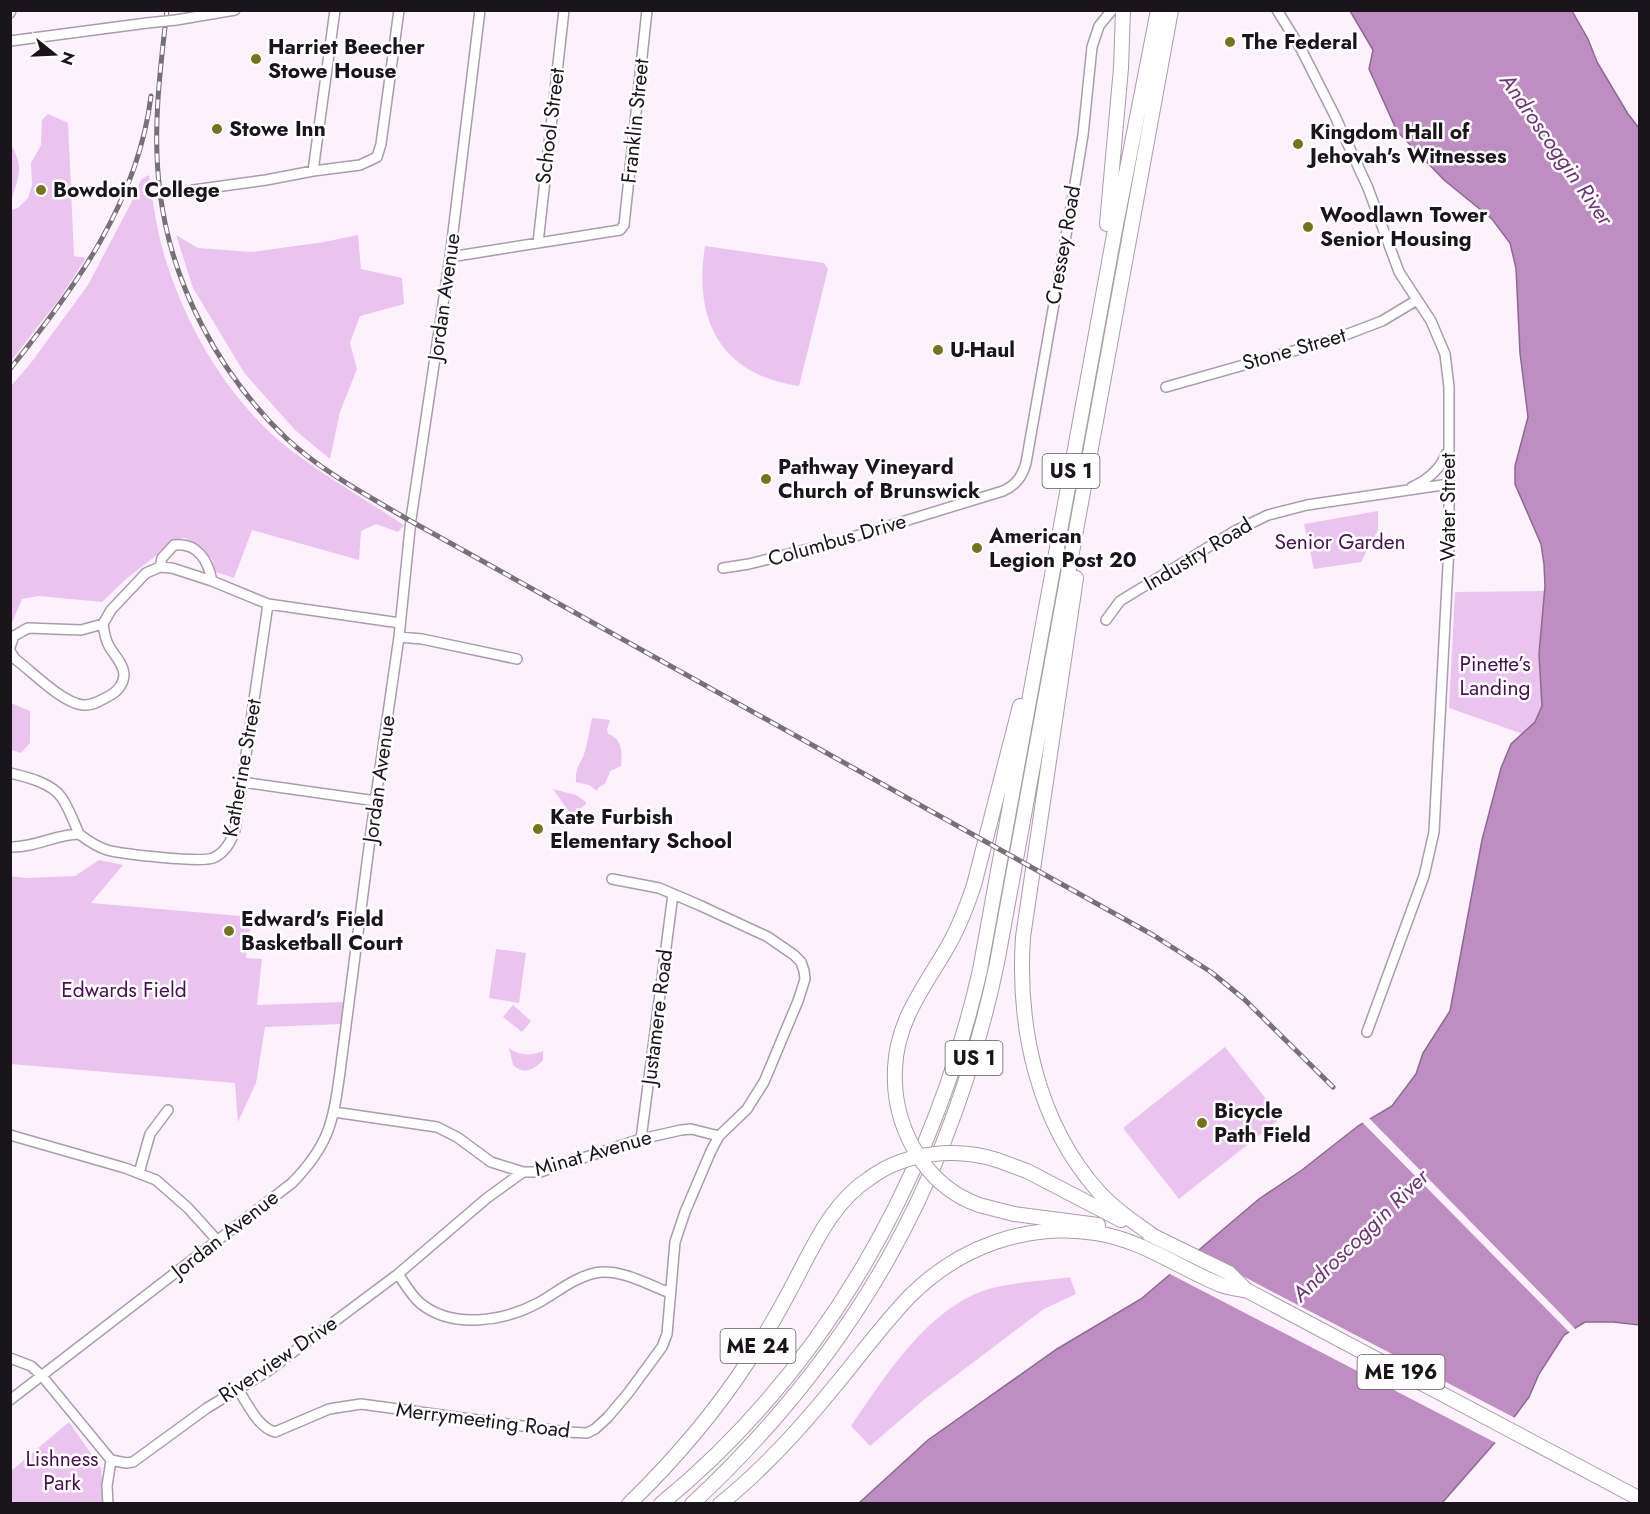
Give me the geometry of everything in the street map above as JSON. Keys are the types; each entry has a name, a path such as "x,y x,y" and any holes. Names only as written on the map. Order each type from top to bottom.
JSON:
{"highway":[{"path":"1110,255 1107,223 1120,79 1123,10"},
{"name":"US 1","path":"661,1503 690,1479 737,1432 781,1383 821,1331 875,1248 905,1189 944,1097 970,1013 986,939 1110,255 1158,10"},
{"name":"US 1","path":"692,1503 738,1460 782,1412 844,1331 895,1248 939,1158 963,1095 990,997 1171,10"},
{"path":"1167,39 1177,10"},
{"path":"1076,534 1076,579 1023,937 1023,1011 1036,1074 1054,1124 1069,1153 1093,1186 1109,1203 1155,1237"},
{"path":"1032,687 1020,706 967,908 944,953 908,1012 899,1040 895,1068 899,1111 905,1131 925,1167 966,1201 1000,1212 1103,1226 1130,1235 1144,1247"},
{"name":"ME 24","path":"629,1503 669,1463 717,1405 766,1332 827,1222 850,1193 885,1168 901,1161 930,1154 967,1154 997,1160 1027,1171 1155,1237"},
{"path":"720,1503 765,1464 798,1429 910,1296 950,1264 991,1242 1035,1232 1065,1230 1094,1233 1144,1247"},
{"name":"ME 196","path":"1155,1237 1229,1273 1248,1291"},
{"name":"ME 196","path":"1144,1247 1222,1285 1248,1291 1640,1499"}],"street":[{"path":"10,41 176,20 235,10"},
{"path":"313,171 335,10"},
{"path":"179,192 360,165 377,157 381,144 399,10"},
{"name":"Jordan Avenue","path":"10,1400 292,1183 311,1163 324,1141 334,1112 399,637 411,519 450,257 480,10"},
{"name":"School Street","path":"538,243 564,10"},
{"name":"Franklin Street","path":"538,243 620,230 624,225 648,10"},
{"name":"Cressey Road","path":"1016,483 1026,463 1075,184 1083,135 1092,46 1099,26 1112,10"},
{"name":"Water Street","path":"1277,10 1301,49 1334,114 1368,188 1392,255 1431,321 1445,354 1449,387 1446,627 1434,832 1424,876 1367,1032"},
{"path":"450,257 538,243"},
{"name":"Stone Street","path":"1166,387 1332,340 1383,321 1417,300"},
{"name":"Industry Road","path":"1408,489 1431,476 1441,465 1449,449"},
{"name":"Columbus Drive","path":"723,568 749,564 874,530 1003,491 1016,483"},
{"name":"Industry Road","path":"1106,620 1120,601 1252,521 1268,514 1307,505 1449,484"},
{"path":"160,567 162,558 174,545 185,543 194,547 206,562 212,581"},
{"path":"103,624 81,630 28,628 14,636 10,649 15,659 56,691 75,703 95,704 117,690 124,676 105,636 103,624 111,610 146,573 160,567 172,568 212,581 268,604 400,623"},
{"name":"Katherine Street","path":"80,834 105,850 203,860 222,853 232,838 268,604"},
{"path":"399,637 422,639 517,660"},
{"path":"10,773 55,790 62,798 80,834 68,834 29,846 10,847"},
{"path":"242,782 376,801"},
{"name":"Merrymeeting Road","path":"237,1388 261,1423 268,1430 275,1432 329,1408 360,1404 531,1428 586,1432 595,1429 608,1417 662,1347 667,1334 675,1242 679,1226 719,1136 747,1109 764,1082 803,987 804,970 801,962 794,955 768,937 673,894 648,885 612,879"},
{"name":"Justamere Road","path":"641,1139 673,894"},
{"path":"139,1173 150,1134 168,1110"},
{"name":"Minat Avenue","path":"334,1112 436,1127 457,1137 491,1162 522,1172 540,1172 641,1139 670,1132 692,1129 719,1136"},
{"path":"10,1135 156,1180 173,1193 217,1240"},
{"name":"Riverview Drive","path":"111,1460 133,1462 237,1388 268,1371 398,1274 496,1191 522,1172"},
{"path":"398,1274 413,1296 430,1310 462,1319 494,1318 514,1313 597,1272 617,1274 670,1293"},
{"path":"10,1358 31,1366 42,1376 111,1460 107,1486 108,1503"}],"green space":[{"name":"Bowdoin College","path":"48,114 68,123 74,256 86,258 60,298 11,361 11,210 18,208 28,198 32,185 31,163 41,145 42,120"},
{"path":"11,145 18,160 19,173 11,201"},
{"path":"149,175 158,233 173,281 199,338 233,392 276,438 300,457 404,525 398,532 376,524 361,531 359,560 252,530 234,578 216,572 212,560 203,548 185,538 172,540 102,602 39,596 22,599 11,625 11,386 88,285 141,180"},
{"path":"176,235 198,248 252,252 358,235 361,269 402,278 404,304 360,316 350,343 357,369 340,412 330,459 295,430 245,374 193,288"},
{"path":"705,246 824,263 828,269 799,386 772,380 750,370 732,356 718,340 709,320 704,298 702,273"},
{"name":"Senior Garden","path":"1378,511 1378,530 1361,562 1314,569 1304,524"},
{"name":"Pinette’s Landing","path":"1545,591 1539,654 1542,706 1535,722 1523,734 1449,708 1455,592"},
{"path":"11,703 30,711 30,743 21,753 12,750 11,746"},
{"path":"592,718 610,720 608,734 616,739 621,751 621,766 610,771 605,784 597,791 589,785 576,782 577,768 585,751"},
{"path":"553,789 576,795 586,804 572,816"},
{"name":"Edwards Field","path":"99,860 123,865 91,903 252,917 246,958 262,959 257,1005 344,1002 342,1024 265,1027 256,1083 238,1122 235,1083 11,1064 10,876 26,878 75,876"},
{"path":"496,949 526,953 519,1003 489,998"},
{"path":"513,1005 531,1021 522,1032 503,1017"},
{"name":"Bicycle Path Field","path":"1225,1047 1281,1118 1179,1199 1123,1128"},
{"path":"509,1048 517,1053 526,1054 543,1051 543,1060 532,1069 521,1070 513,1065"},
{"path":"1070,1277 1076,1294 1044,1309 926,1398 870,1446 851,1426 878,1386 910,1346 946,1311 967,1298 989,1289"},
{"name":"Lishness Park","path":"69,1422 101,1468 104,1503 11,1504 11,1471"}],"water":[{"name":"Androscoggin River","path":"1350,11 1572,11 1588,39 1597,62 1639,128 1639,1325 1585,1322 1564,1335 1539,1374 1529,1397 1498,1439 1442,1503 858,1504 928,1440 1057,1349 1141,1299 1259,1199 1302,1170 1358,1126 1392,1106 1416,1074 1423,1053 1450,1011 1482,840 1501,768 1511,744 1535,722 1542,706 1539,654 1545,586 1544,564 1541,544 1515,484 1515,466 1528,417 1520,353 1516,268 1510,243 1492,219 1444,180 1397,131 1369,69 1373,50"}],"pier":[{"path":"1368,1117 1577,1331 1571,1334 1361,1121"},
{"path":"1194,1250 1517,1419 1498,1444 1168,1273"}],"railway":[{"path":"167,10 158,101 157,147 160,192 175,260 202,326 220,356 240,386 286,438 329,472 407,519 1153,935 1211,972 1244,999 1333,1087"},
{"path":"10,369 80,275 118,208 133,172 144,135 151,96"}],"place":[{"name":"The Federal","path":"1230,42"},
{"name":"Harriet Beecher Stowe House","path":"256,59"},
{"name":"Stowe Inn","path":"217,129"},
{"name":"Kingdom Hall of Jehovah's Witnesses","path":"1298,144"},
{"name":"Bowdoin College","path":"41,190"},
{"name":"Woodlawn Tower Senior Housing","path":"1308,227"},
{"name":"U-Haul","path":"938,350"},
{"name":"Pathway Vineyard Church of Brunswick","path":"766,479"},
{"name":"American Legion Post 20","path":"977,548"},
{"name":"Kate Furbish Elementary School","path":"538,829"},
{"name":"Edward's Field Basketball Court","path":"229,931"},
{"name":"Bicycle Path Field","path":"1202,1123"}]}
